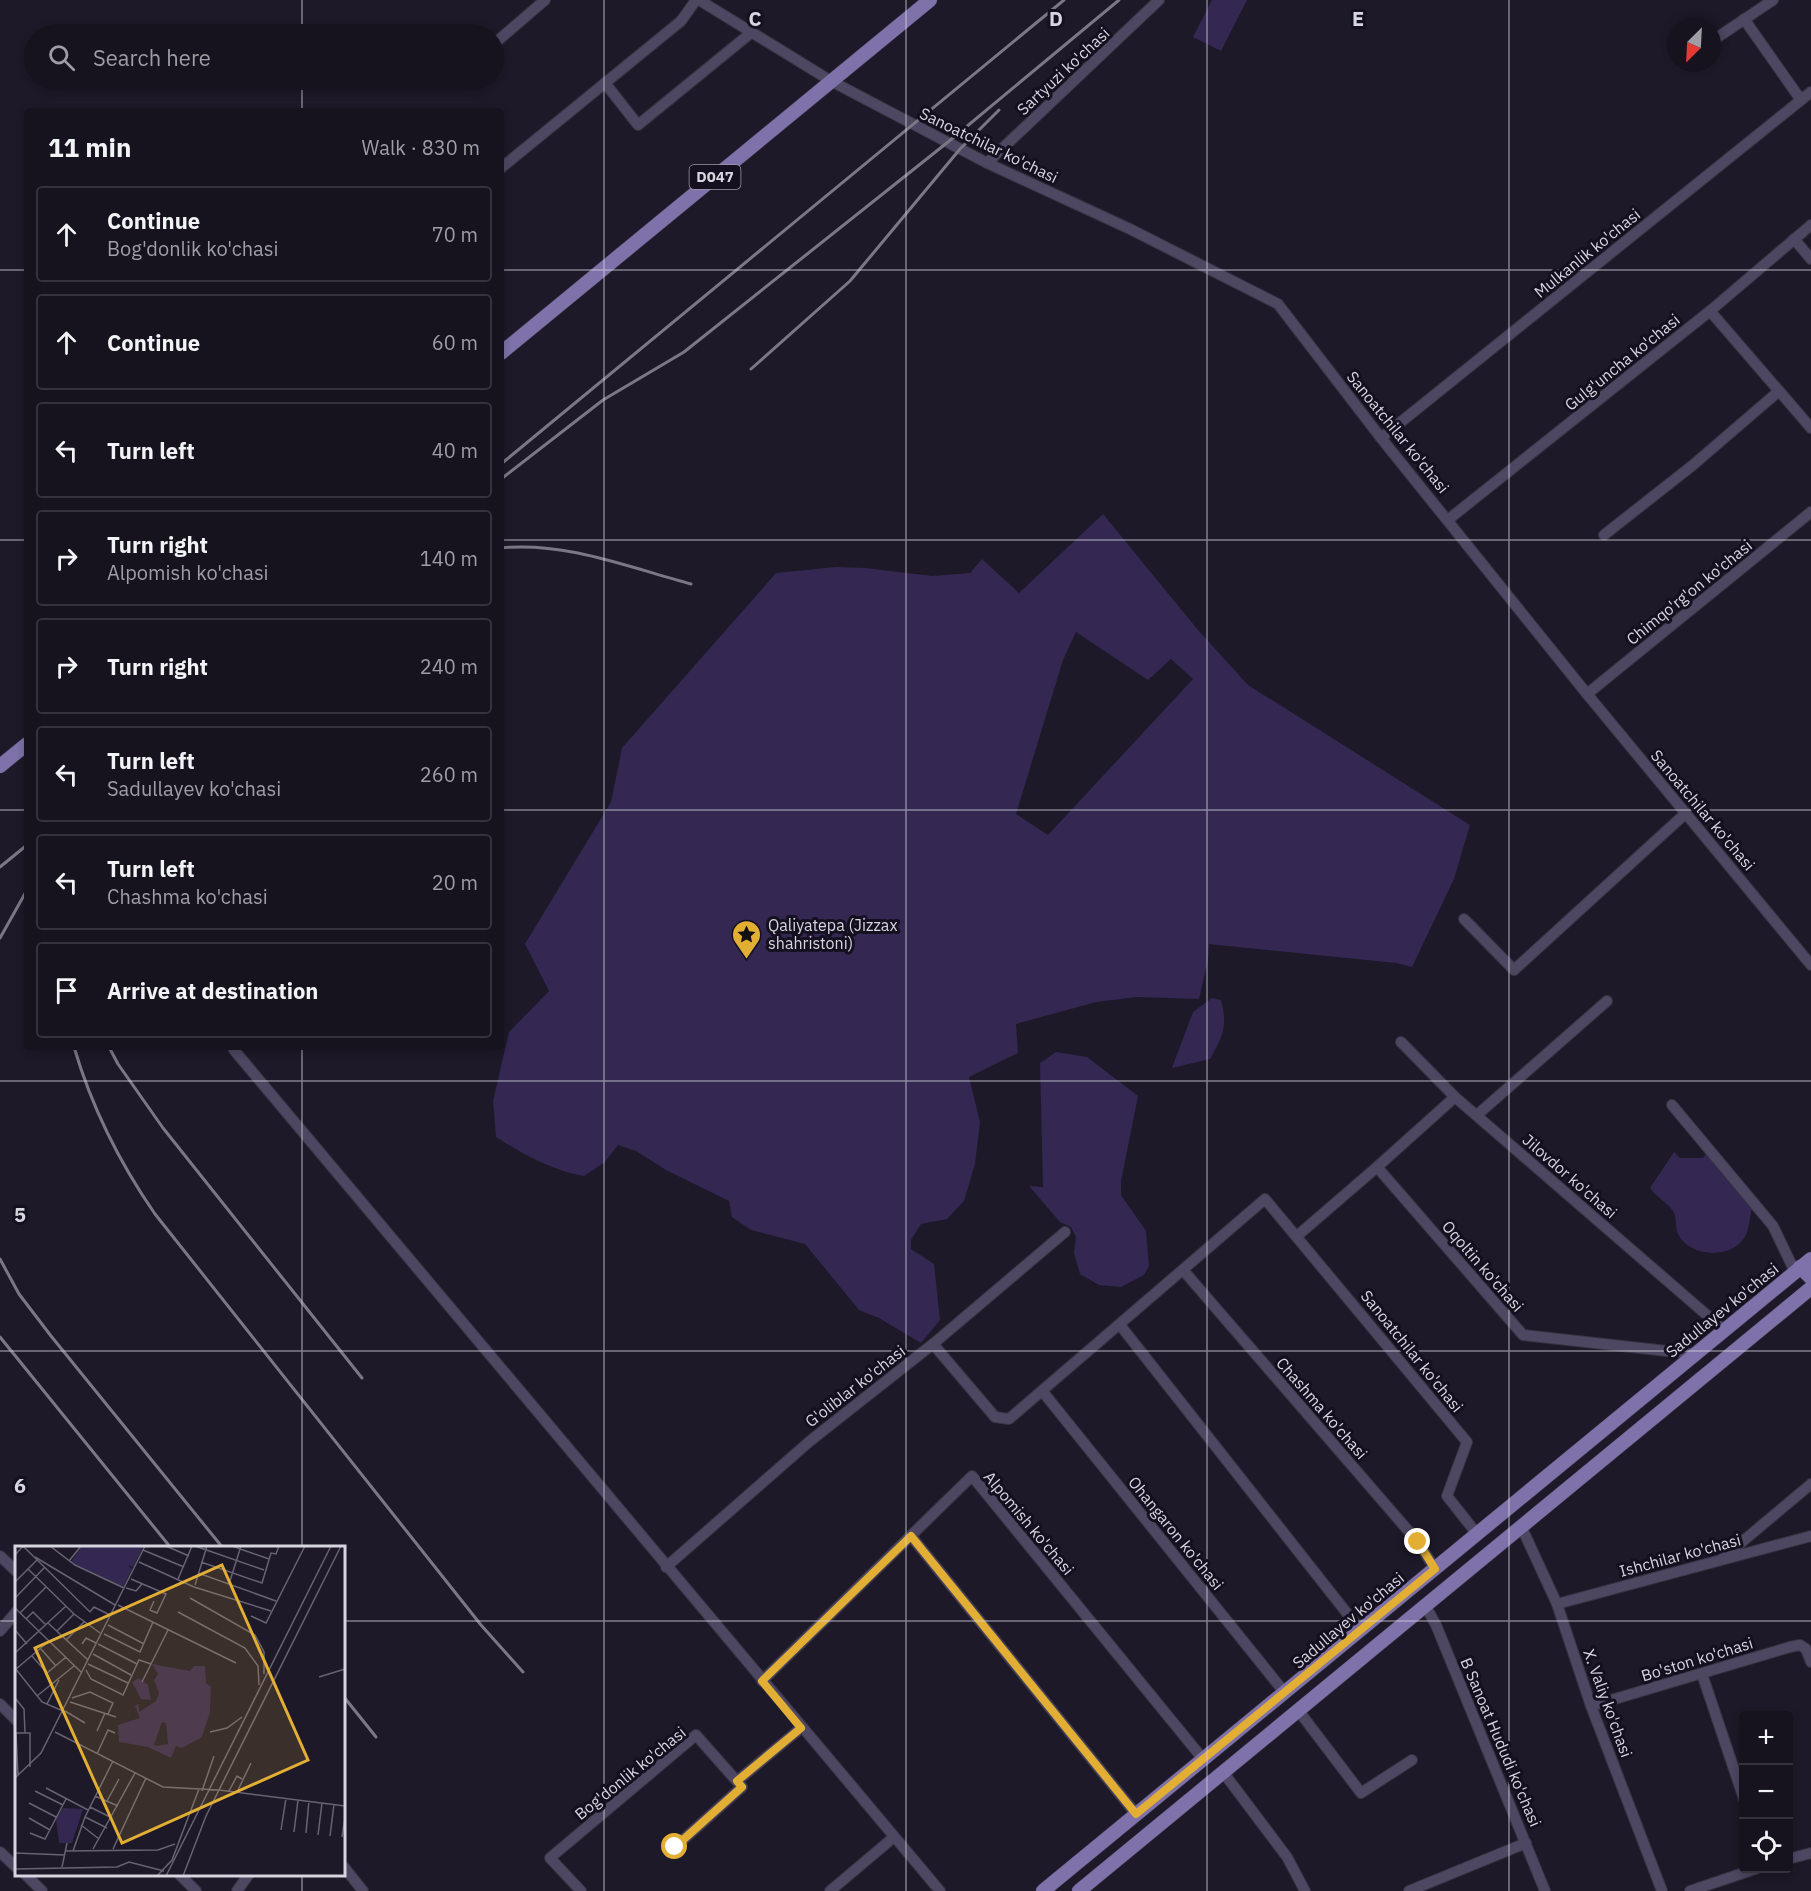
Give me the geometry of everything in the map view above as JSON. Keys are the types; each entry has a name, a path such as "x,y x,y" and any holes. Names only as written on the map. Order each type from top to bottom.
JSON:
{"main road":[{"name":"D047","path":"504,351 930,0"},
{"path":"0,766 24,746"},
{"path":"1802,1266 1811,1278"},
{"name":"Sadullayev ko'chasi","path":"1043,1891 1802,1266"},
{"path":"1084,1889 1811,1288"}],"street":[{"path":"504,35 545,0"},
{"path":"504,166 681,21 698,0"},
{"name":"Sanoatchilar ko'chasi","path":"698,0 831,81 987,163 1130,229 1278,304 1381,438 1449,519 1587,694 1811,965"},
{"name":"Sartyuzi ko'chasi","path":"987,163 1160,0"},
{"path":"1721,35 1773,0"},
{"path":"1744,19 1801,100"},
{"path":"605,83 638,125 752,32"},
{"name":"Mulkanlik ko'chasi","path":"1381,438 1811,92"},
{"name":"Gulg'uncha ko'chasi","path":"1449,519 1710,311 1811,225"},
{"path":"1794,239 1811,259"},
{"path":"1710,311 1811,428"},
{"path":"1604,535 1693,465 1779,391"},
{"name":"Chimqo'rg'on ko'chasi","path":"1587,694 1811,512"},
{"path":"1464,919 1514,970 1686,813"},
{"path":"1477,1115 1607,1000"},
{"name":"Jilovdor ko'chasi","path":"1401,1042 1455,1097 1723,1329"},
{"path":"234,1050 940,1891"},
{"path":"1297,1236 1455,1097"},
{"path":"1672,1105 1773,1226 1802,1266"},
{"name":"Oqoltin ko'chasi","path":"1377,1167 1523,1335 1694,1354"},
{"name":"Sanoatchilar ko'chasi","path":"1183,1270 1265,1198 1467,1442 1447,1496 1477,1534"},
{"name":"G'oliblar ko'chasi","path":"666,1567 810,1441 933,1344 1065,1232"},
{"path":"933,1344 994,1418 1009,1419 1183,1270"},
{"name":"Chashma ko'chasi","path":"1183,1270 1418,1542 1435,1569"},
{"path":"1120,1325 1361,1631"},
{"name":"Ohangaron ko'chasi","path":"1043,1392 1285,1693"},
{"name":"Alpomish ko'chasi","path":"762,1681 972,1476 1203,1760"},
{"path":"1722,1559 1811,1484"},
{"name":"X. Valiy ko'chasi","path":"1521,1527 1557,1604 1591,1706 1662,1891"},
{"path":"911,1536 1136,1814"},
{"name":"Ishchilar ko'chasi","path":"1557,1604 1811,1536"},
{"path":"0,1556 15,1570"},
{"name":"B Sanoat Hududi ko'chasi","path":"1425,1605 1436,1625 1545,1891"},
{"path":"0,1631 15,1613"},
{"name":"Bo'ston ko'chasi","path":"1591,1706 1790,1647 1800,1645 1810,1658"},
{"path":"1702,1674 1739,1787"},
{"path":"1298,1710 1361,1793 1412,1760"},
{"path":"2,1711 15,1719"},
{"path":"675,1847 742,1787 737,1781 801,1728"},
{"name":"Bog'donlik ko'chasi","path":"581,1891 550,1858 696,1735 737,1781"},
{"path":"1223,1772 1287,1857 1305,1891"},
{"path":"830,1891 894,1838"},
{"path":"1409,1891 1526,1843"},
{"path":"0,1852 15,1866"},
{"path":"1793,1858 1811,1853"},
{"path":"345,1868 363,1891"},
{"path":"1690,1891 1746,1873"},
{"path":"26,1876 42,1891"},
{"path":"180,1876 196,1891"},
{"path":"237,1891 248,1876"}],"shaded area":[{"path":"1212,0 1247,0 1221,51 1193,37"},
{"name":"Qaliyatepa (Jizzax shahristoni)","path":"1103,514 1198,630 1248,685 1470,825 1454,879 1412,967 1396,963 1209,944 1208,960 1199,999 1137,997 1096,1002 1016,1024 1018,1053 969,1077 980,1122 975,1164 964,1201 947,1219 921,1224 911,1240 911,1249 934,1264 940,1320 921,1343 879,1318 859,1310 805,1244 751,1230 732,1217 729,1201 666,1170 636,1151 618,1145 605,1162 584,1176 549,1166 517,1150 496,1137 493,1101 509,1032 549,991 525,944 611,802 622,748 776,573 836,567 932,576 970,573 982,559 1019,593","holes":["1076,632 1148,680 1171,659 1193,679 1048,835 1016,814 1063,660"]},
{"path":"1212,998 1221,1000 1224,1024 1221,1037 1210,1059 1172,1068 1193,1012"},
{"path":"1056,1052 1087,1057 1138,1096 1121,1181 1121,1195 1146,1231 1149,1266 1144,1275 1121,1287 1099,1285 1080,1274 1074,1253 1076,1237 1071,1227 1060,1222 1029,1186 1043,1187 1040,1063"},
{"path":"1674,1152 1680,1158 1703,1158 1706,1154 1752,1208 1746,1235 1732,1249 1712,1253 1692,1248 1678,1234 1673,1211 1650,1188"}],"railway":[{"path":"504,462 1064,0"},
{"path":"504,477 603,400 684,352 948,142 1119,0"},
{"path":"751,369 850,281 960,149 999,110"},
{"path":"504,548 549,548 573,552 691,584"},
{"path":"0,867 24,847"},
{"path":"0,938 24,895"},
{"path":"75,1050 89,1092 108,1134 155,1214 481,1625 523,1672"},
{"path":"111,1050 163,1128 362,1378"},
{"path":"0,1259 19,1294 51,1336 221,1546"},
{"path":"0,1337 169,1546"},
{"path":"345,1698 376,1737"}],"place":[{"name":"Qaliyatepa (Jizzax shahristoni)","path":"747,960"}],"route":[{"path":"675,1847 742,1787 737,1781 801,1728 762,1681 911,1536 1136,1814 1435,1569 1418,1542"}]}
